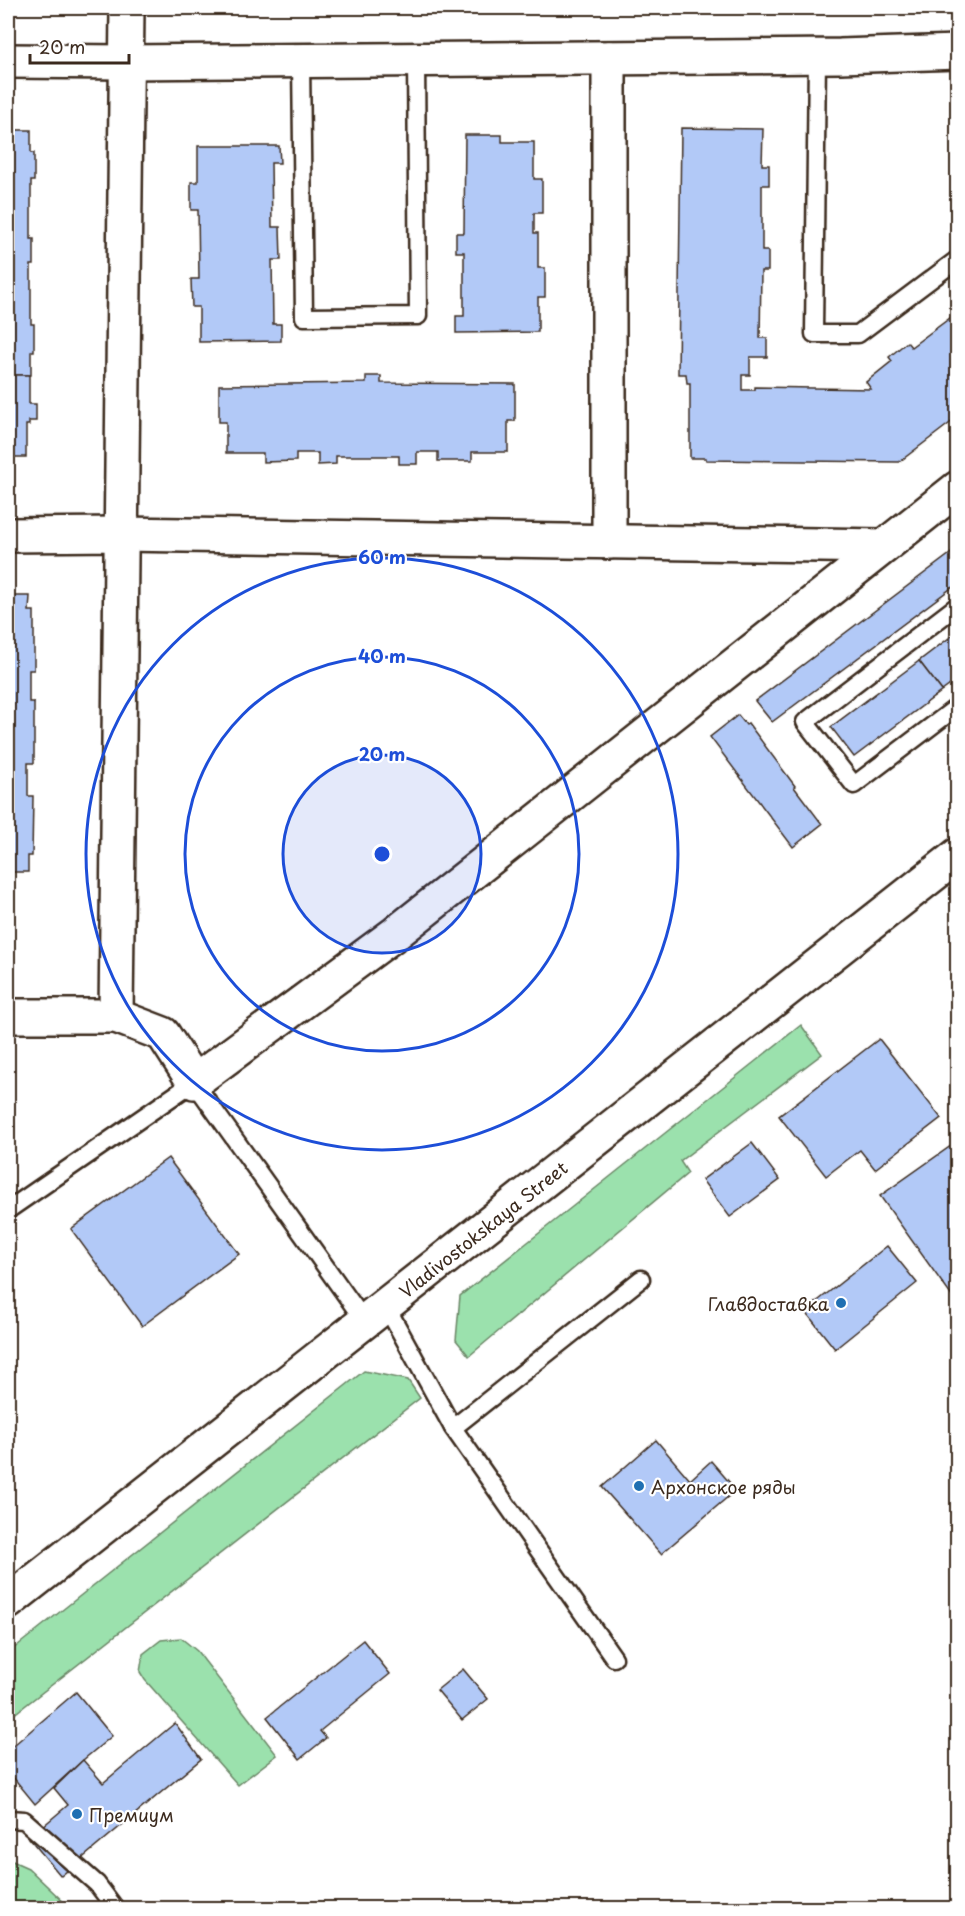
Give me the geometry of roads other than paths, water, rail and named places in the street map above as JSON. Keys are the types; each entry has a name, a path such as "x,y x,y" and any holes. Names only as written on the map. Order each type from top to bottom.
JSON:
{"street":[{"path":"116,1016 127,8"},
{"path":"8,61 609,58 957,52"},
{"path":"609,58 609,542"},
{"path":"8,1016 116,1016 163,1034 194,1082 396,933 957,488"},
{"path":"8,535 121,534 884,546"},
{"name":"Vladivostokskaya Street","path":"8,1602 957,855"}],"lane":[{"path":"817,56 814,334 858,334 957,259"},
{"path":"301,60 304,317 418,316 416,59"},
{"path":"957,605 806,722 854,785 957,706"},
{"path":"8,1210 194,1082 376,1314 614,1658"},
{"path":"453,1428 641,1279"},
{"path":"8,1819 24,1820 97,1884 115,1908"}],"place":[{"name":"Главдоставка","path":"841,1303"},
{"name":"Архонское ряды","path":"639,1486"},
{"name":"Премиум","path":"77,1814"}]}
